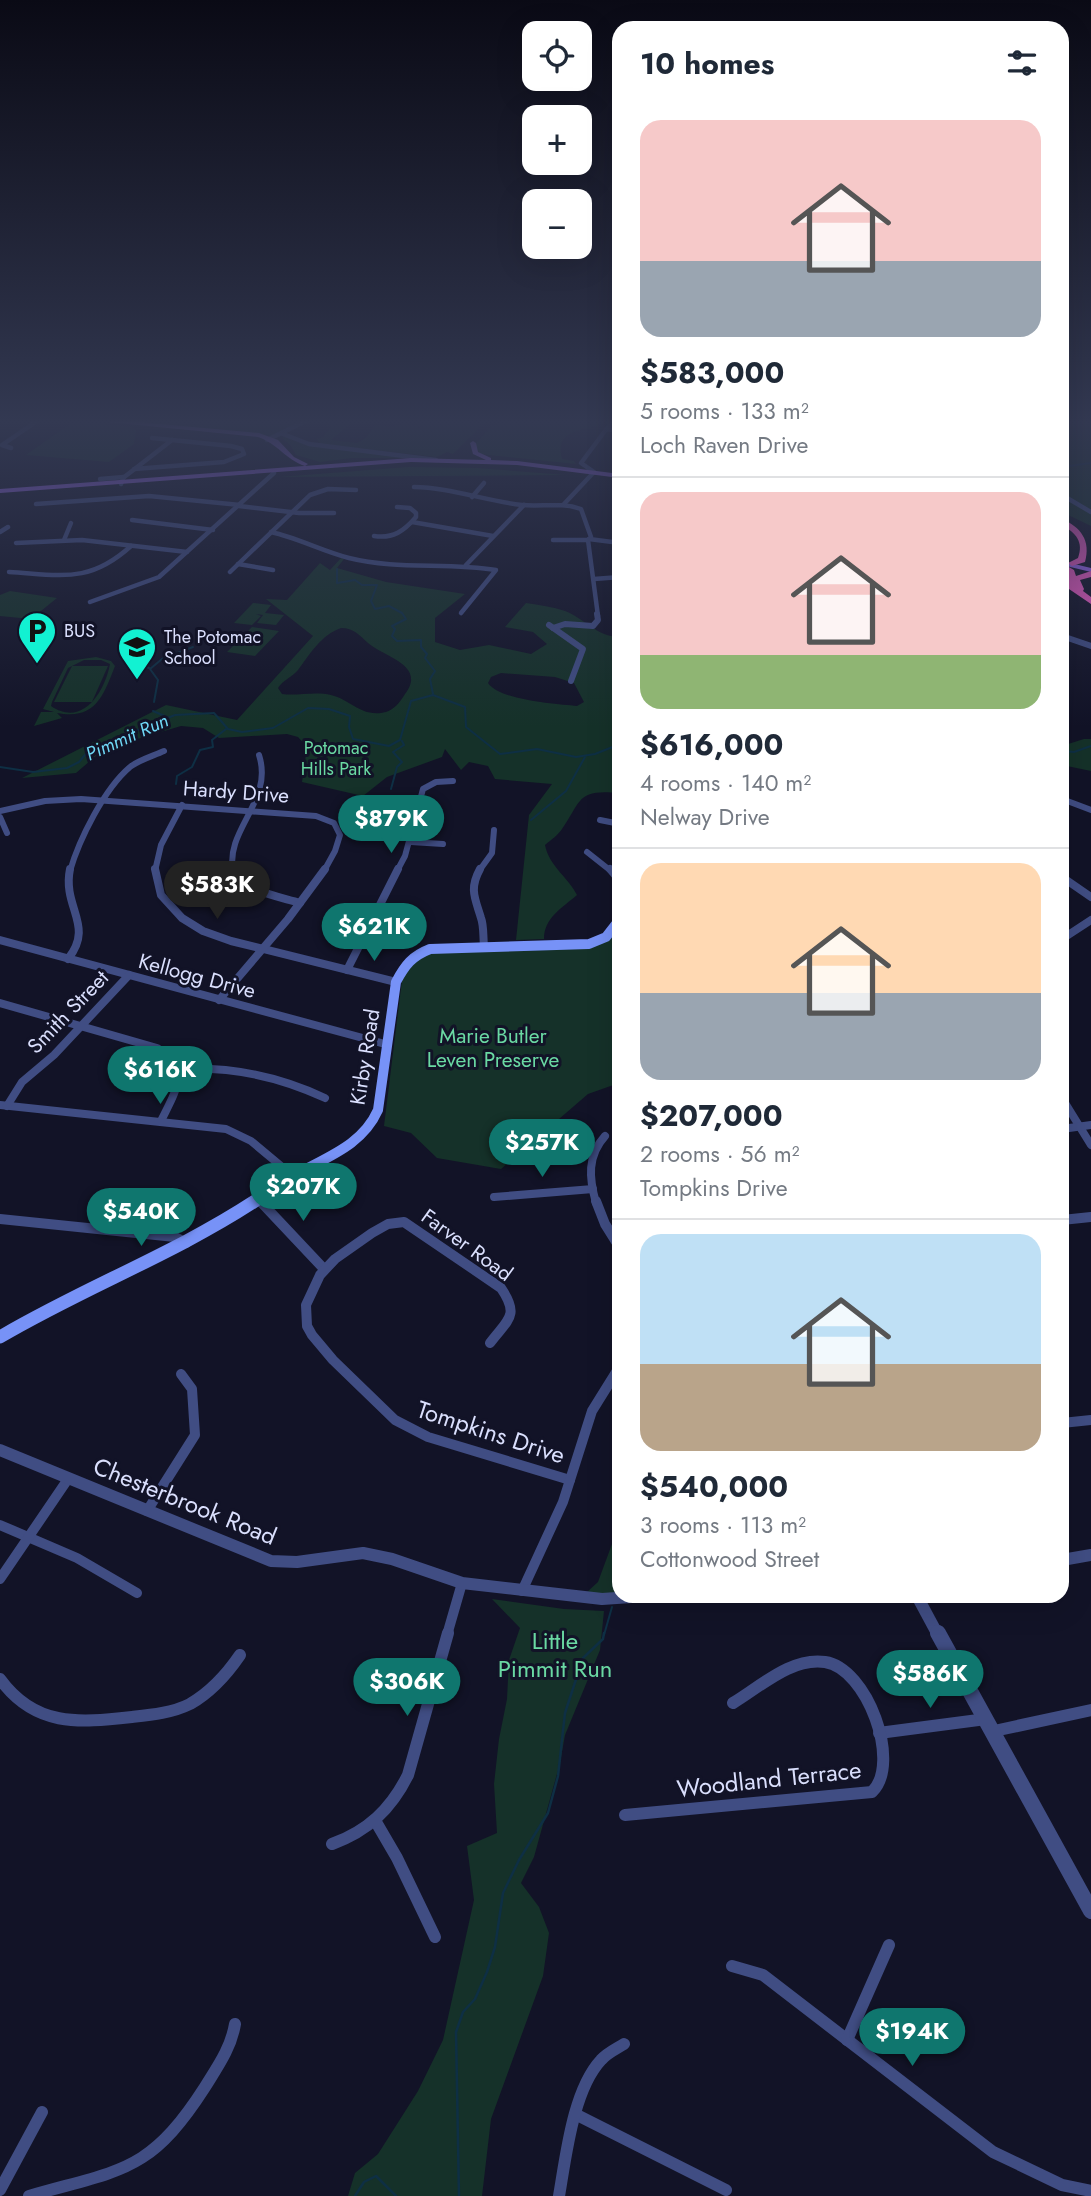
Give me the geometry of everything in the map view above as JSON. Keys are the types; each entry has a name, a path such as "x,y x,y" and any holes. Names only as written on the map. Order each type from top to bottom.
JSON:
{"highway":[{"path":"1069,522 1088,531"},
{"path":"1069,524 1085,542 1086,552 1082,560 1069,564 1072,587 1091,601"},
{"path":"1091,570 1075,582 1080,589 1091,594"}],"main road":[{"path":"1069,564 1091,570"},
{"name":"Kirby Road","path":"0,1337 46,1310 186,1243 293,1176 344,1149 371,1126 378,1110 385,1044 396,982 406,963 423,951 438,947 589,944 606,937 612,929"}],"street":[{"path":"144,521 213,530"},
{"path":"90,602 153,581 222,521"},
{"path":"230,572 282,521"},
{"path":"466,565 508,521"},
{"path":"571,681 583,650 551,626 596,625 598,620 585,521"},
{"path":"374,536 386,538 398,535 412,522 493,536"},
{"path":"64,540 71,523"},
{"path":"0,532 8,527"},
{"path":"271,532 293,537 350,558 430,567 466,565 493,568 497,571 461,613"},
{"path":"553,540 589,539 612,542"},
{"path":"16,543 64,540 187,552"},
{"path":"9,572 90,572 109,564 131,545"},
{"path":"239,564 273,570"},
{"path":"594,579 612,578"},
{"path":"1069,638 1091,646"},
{"path":"68,959 80,945 82,936 69,901 70,869 81,841 128,769 164,751"},
{"path":"259,755 264,777 231,849 230,861 234,873 243,883 257,891 300,903"},
{"path":"347,970 411,842 423,789 436,782 453,781"},
{"name":"Hardy Drive","path":"0,811 57,800 107,800 318,816 337,827 339,839 331,859 300,903 219,1000"},
{"path":"1069,801 1091,810"},
{"path":"182,806 157,853 155,870 161,895 173,911 191,925 215,936 396,982"},
{"path":"0,817 7,833"},
{"path":"600,820 612,822"},
{"path":"484,946 482,919 474,899 473,886 478,873 492,853 495,830"},
{"path":"411,842 443,844"},
{"path":"587,852 612,872"},
{"path":"1069,882 1091,897"},
{"path":"1069,934 1091,920"},
{"name":"Kellogg Drive","path":"0,940 385,1044"},
{"name":"Smith Street","path":"3,1106 22,1082 81,1026 129,975"},
{"path":"0,1003 157,1048 169,1055 178,1069 177,1087 161,1121"},
{"path":"178,1069 210,1067 284,1079 326,1098"},
{"path":"3,1106 215,1126 236,1132 251,1141 293,1176"},
{"path":"1069,1109 1091,1145"},
{"path":"1069,1128 1091,1125"},
{"path":"605,1136 594,1147 591,1169 593,1189 601,1216 612,1235"},
{"path":"494,1197 593,1189"},
{"path":"258,1199 324,1269"},
{"path":"0,1219 175,1237 186,1243"},
{"path":"1069,1220 1090,1219"},
{"name":"Farver Road","path":"324,1269 386,1224 398,1221 409,1223 492,1282 508,1297 511,1315 490,1343"},
{"name":"Tompkins Drive","path":"324,1269 309,1299 307,1327 317,1342 396,1420 428,1437 570,1480"},
{"path":"147,1511 195,1435 192,1389 181,1374"},
{"path":"522,1591 557,1517 592,1411 612,1379"},
{"path":"1069,1422 1091,1420"},
{"name":"Chesterbrook Road","path":"0,1450 271,1561 297,1562 348,1554 378,1555 462,1583 612,1598"},
{"path":"0,1578 68,1479"},
{"path":"0,1525 77,1558 137,1593"},
{"path":"1069,1559 1091,1555"},
{"path":"332,1843 355,1835 376,1822 393,1804 408,1776 462,1583"},
{"path":"921,1603 1091,1911"},
{"path":"0,1679 12,1695 35,1712 65,1722 89,1723 163,1712 187,1705 212,1688 240,1655"},
{"path":"733,1703 798,1665 818,1661 829,1663 850,1674 866,1691 879,1733"},
{"name":"Woodland Terrace","path":"625,1815 872,1792 882,1781 884,1773 879,1733 990,1725 1091,1710"},
{"path":"376,1822 397,1858 435,1937"},
{"path":"847,2040 888,1945"},
{"path":"732,1966 763,1975 993,2152 1062,2185 1091,2191"},
{"path":"29,2196 112,2173 137,2163 156,2150 224,2058 233,2042 235,2024"},
{"path":"559,2196 577,2115 594,2069 602,2059 624,2044"},
{"path":"0,2190 42,2112"},
{"path":"577,2115 726,2190"}],"green space":[{"name":"Potomac Hills Park","path":"341,558 344,559 337,568 386,582 465,594 435,618 435,642 460,650 489,645 531,654 547,644 533,632 505,627 526,603 565,611 612,636 612,792 595,793 582,799 560,831 545,845 550,859 577,895 550,919 544,939 516,940 529,815 552,784 495,779 488,766 469,762 461,770 445,749 442,757 387,777 363,796 302,782 307,747 298,737 287,734 219,738 203,728 181,726 104,749 76,773 22,778 166,705 237,720 313,636 266,599 287,600 320,563 330,570","holes":["341,628 349,629 407,669 411,676 410,684 397,705 386,712 370,713 331,695 282,694 278,688 298,670 322,640","501,673 555,677 574,683 584,702 577,706 529,700 494,689 488,683 491,677"]},
{"path":"10,591 57,598 31,619 0,616 0,595"},
{"path":"253,603 271,605 265,613 284,615 276,625 257,623 263,615 256,614 261,616 252,625 234,623"},
{"path":"252,627 279,631 255,656 227,652"},
{"path":"96,657 111,661 115,666 96,704 80,713 70,714 57,713 62,718 34,726 41,712 54,712 43,709 68,661","holes":["84,660 101,660 110,664 103,685 91,703 73,713 51,706 68,668"]},
{"path":"72,666 108,666 92,702 54,702"},
{"path":"1091,739 1091,771 1069,766 1069,744"},
{"name":"Marie Butler Leven Preserve","path":"611,938 612,1085 588,1094 501,1169 437,1158 411,1133 384,1126 403,972 425,954"},
{"path":"612,1544 612,1595 586,1593 598,1582"},
{"path":"492,1599 564,1609 604,1611 600,1650 565,1735 534,1857 521,1883 539,1907 549,1933 543,1976 491,2119 482,2196 348,2196 355,2173 378,2154 418,2091 443,2040 474,1900 467,1846 497,1833 494,1784 499,1739 507,1699 509,1660 520,1628"}],"waterway":[{"path":"337,569 337,583 355,580 362,585 377,585 371,601 375,609 389,606 402,613 406,619 392,626 395,629 392,636 397,641 421,640 421,647 427,654 425,658 435,671 430,679 433,694"},
{"path":"154,702 158,680 150,669 162,659 193,647"},
{"path":"127,648 134,662 149,668"},
{"name":"Pimmit Run","path":"0,767 33,772 67,768 79,762 90,749 175,715 214,713 228,729 242,732 273,728 308,708 329,709 350,716 349,727 353,739 389,746 400,740 411,701 433,695 465,707 466,727 500,754 537,749 576,757 612,747"},
{"path":"153,711 167,717"},
{"path":"176,784 177,776 192,767 200,750 213,747 212,740 226,729"},
{"path":"391,789 397,767 402,762 393,752 404,745 402,741"},
{"name":"Pimmit Run","path":"1069,752 1091,746"},
{"path":"531,820 566,791 585,757"},
{"name":"Little Pimmit Run","path":"604,1635 612,1607"},
{"name":"Little Pimmit Run","path":"459,2196 456,2032 463,2012 475,1999 487,1972 495,1947 503,1893 519,1860 548,1813 558,1776 565,1713 583,1658 603,1639 604,1633"},
{"name":"Little Pimmit Run","path":"355,2196 364,2182 376,2176 396,2196"}],"place":[{"name":"BUS","path":"37,665"},
{"name":"The Potomac School","path":"137,681"}]}
